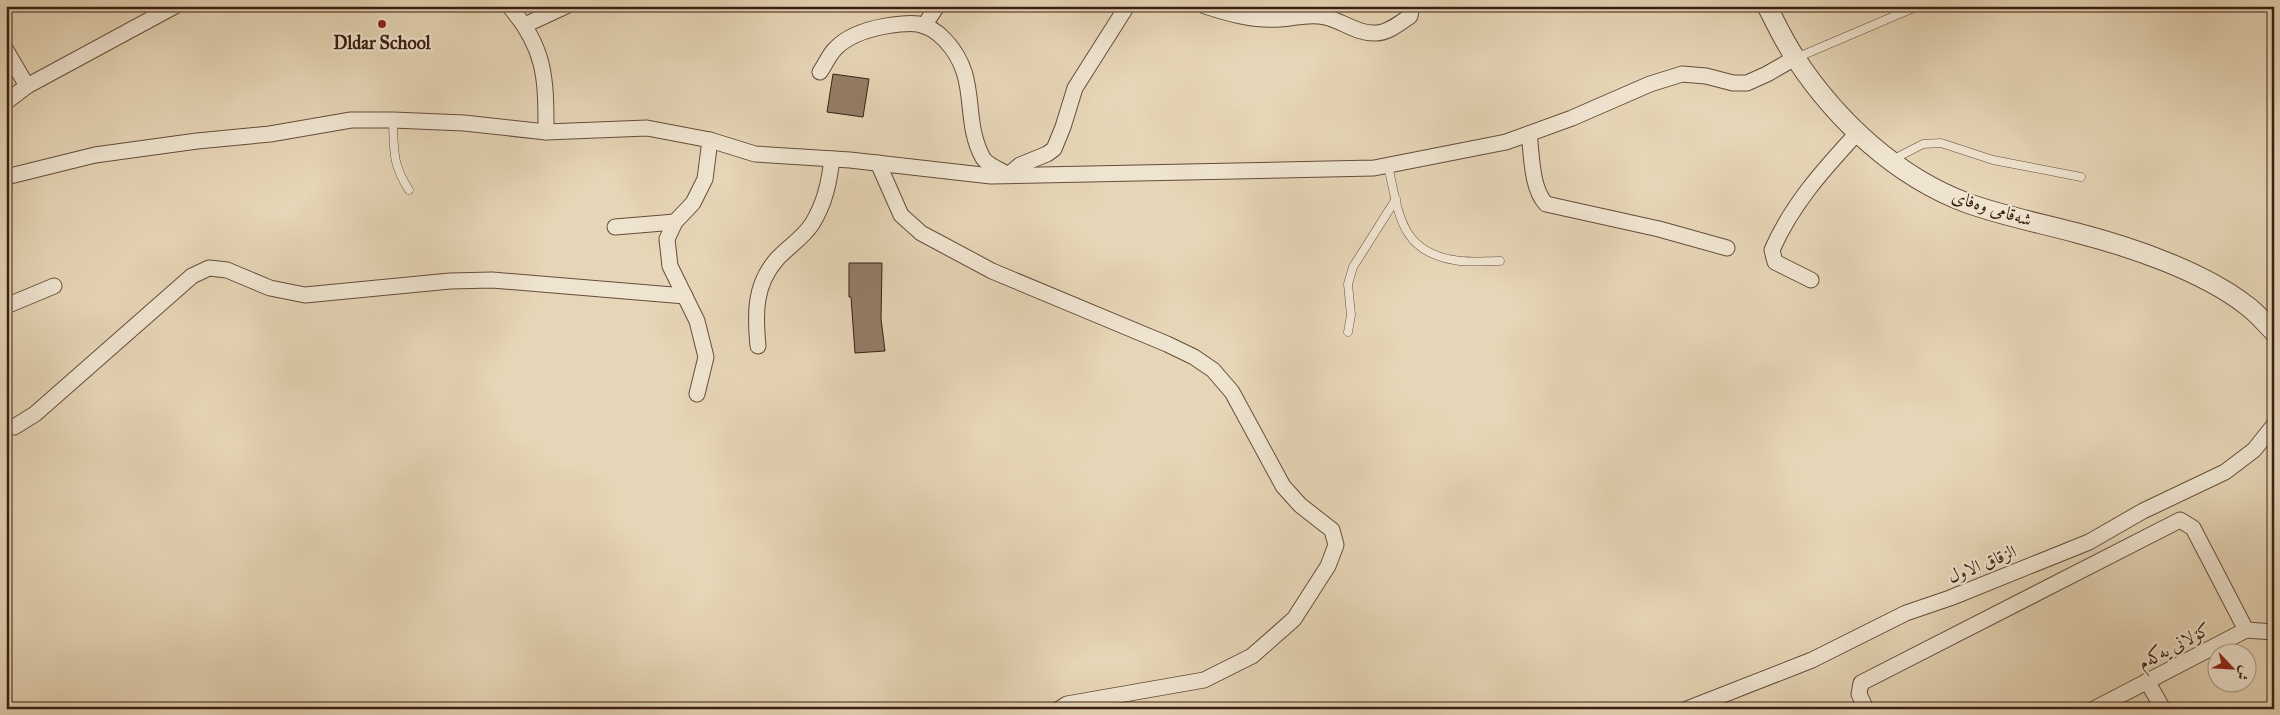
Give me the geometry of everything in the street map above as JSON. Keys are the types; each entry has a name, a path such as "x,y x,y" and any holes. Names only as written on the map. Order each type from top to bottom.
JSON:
{"street":[{"path":"6,102 27,86 175,6"},
{"path":"509,6 525,24 538,49 546,79 546,132"},
{"path":"525,24 566,6"},
{"path":"924,26 937,6"},
{"path":"1008,175 1020,165 1047,154 1054,149 1075,88 1127,6"},
{"path":"1205,6 1242,18 1325,17 1364,33 1379,33 1396,26 1410,16 1412,6"},
{"name":"شەقامی وەفای","path":"1767,6 1795,58 1835,109 1858,132 1892,160 1940,191 1993,212 2109,242 2171,265 2232,295 2254,312 2274,332"},
{"path":"820,72 834,50 851,37 879,27 913,22 935,29 954,50 966,74 974,130 984,160 1008,175"},
{"path":"6,50 27,86"},
{"path":"6,177 95,155 197,141 270,134 351,120 464,123 546,132 647,128 710,140 755,154 878,163 991,176 1374,168 1506,142 1682,74 1706,76 1733,83 1747,83 1795,58"},
{"path":"1811,280 1776,262 1773,259 1772,250 1789,215 1802,195 1858,132"},
{"path":"1529,134 1535,178 1540,198 1546,204 1660,229 1728,248"},
{"path":"697,394 706,356 698,321 670,266 667,239 674,222 693,203 704,179 710,140"},
{"path":"758,346 755,312 763,280 776,260 811,226 823,204 832,159"},
{"path":"878,163 901,215 921,232 992,271 1167,344 1194,357 1213,370 1232,392 1283,486 1300,505 1332,530 1336,545 1328,566 1294,619 1252,656 1204,680 1067,704 1059,709"},
{"path":"615,227 674,222"},
{"path":"6,426 14,427 35,414 192,276 209,268 227,270 270,288 305,295 450,281 492,280 685,296"},
{"path":"6,306 54,286"},
{"name":"الزقاق الاول","path":"1687,709 1812,660 1906,613 1950,598 2089,542 2143,511 2225,472 2254,450 2274,425"},
{"path":"1866,709 1859,694 1861,683 2180,520 2193,528 2246,630 2274,632"},
{"name":"کۆلانی یەکەم","path":"2094,709 2246,630"},
{"path":"2147,682 2163,709"}],"lane":[{"path":"1795,58 1918,6"},
{"path":"393,120 394,151 398,174 409,190"},
{"path":"1892,160 1923,144 1941,143 1993,160 2081,177"},
{"path":"1388,166 1399,212 1411,239 1419,248 1430,254 1455,261 1500,261"},
{"path":"1348,332 1351,315 1348,284 1353,267 1396,199"}],"building":[{"path":"833,74 869,79 863,117 827,112"},
{"path":"849,263 882,263 881,319 885,351 855,353 851,297 849,297"}],"place":[{"name":"Dldar School","path":"382,24"}]}
